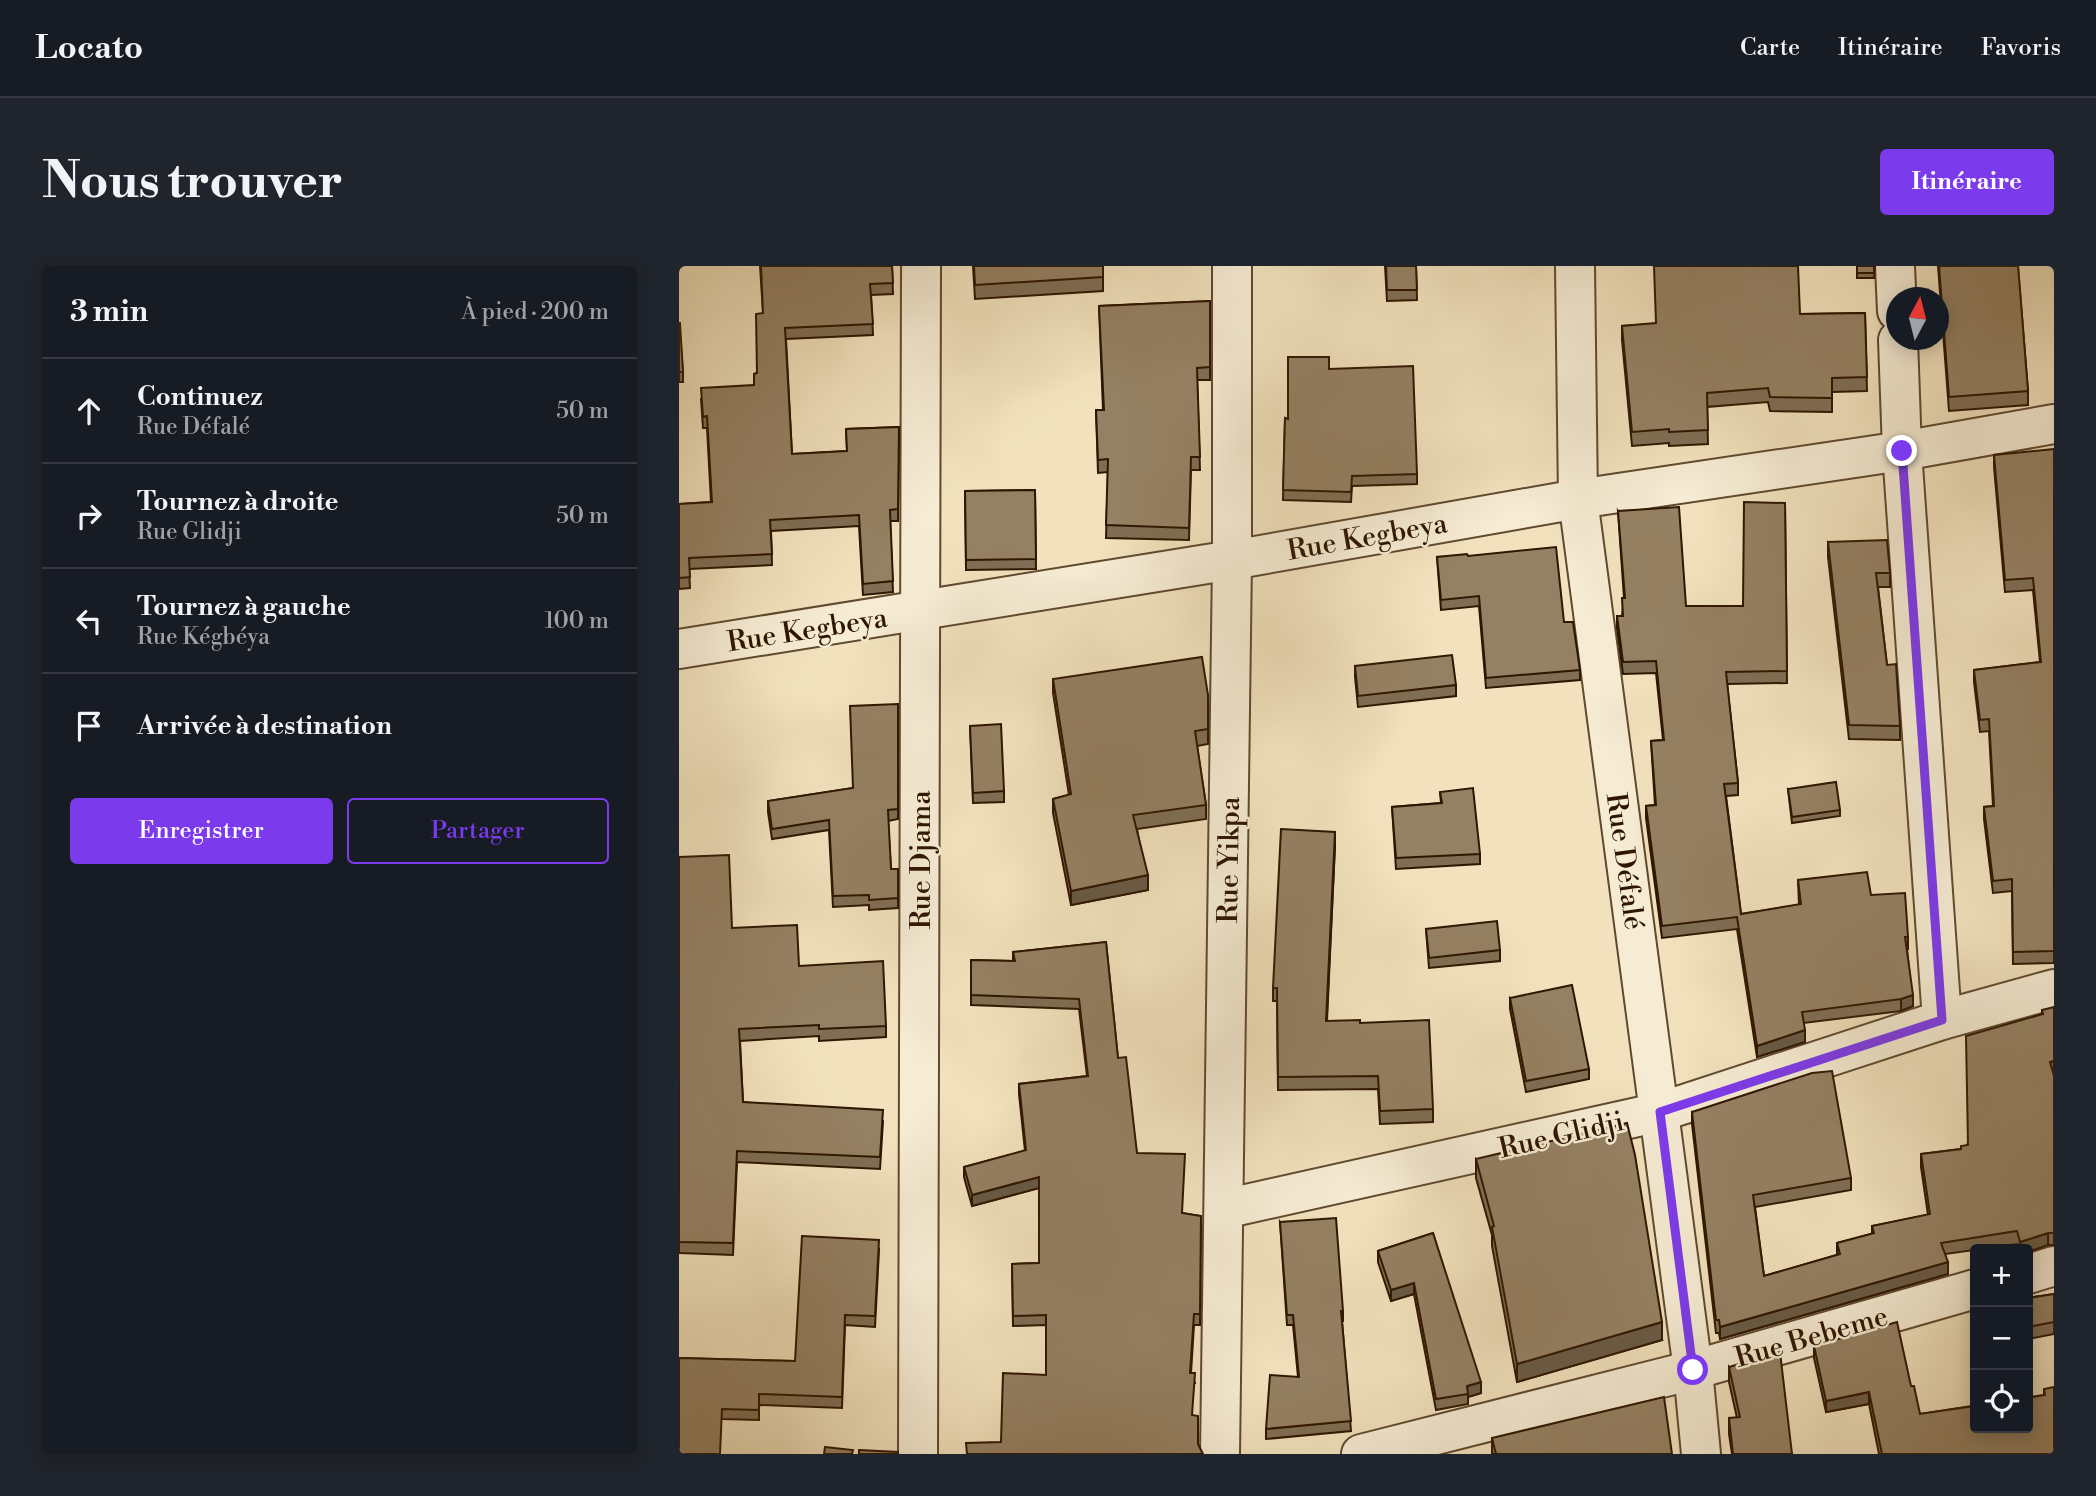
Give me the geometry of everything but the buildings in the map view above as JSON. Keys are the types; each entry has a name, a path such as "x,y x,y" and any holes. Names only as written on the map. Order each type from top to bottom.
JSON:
{"street":[{"name":"Rue Djama","path":"918,1454 921,266"},
{"name":"Rue Yikpa","path":"1220,1454 1232,560 1232,266"},
{"name":"Rue Défalé","path":"1575,266 1578,499 1660,1112 1701,1454"},
{"path":"1895,266 1895,287"},
{"path":"1898,350 1902,451 1942,1020"},
{"name":"Rue Kegbeya","path":"679,649 1232,560 1578,499 1902,451 2054,424"},
{"name":"Rue Glidji","path":"1224,1209 1660,1112 1942,1020 2054,989"},
{"path":"2033,1272 2054,1266"},
{"name":"Rue Bebeme","path":"1361,1454 1693,1370 1970,1290"}],"route":[{"path":"1693,1370 1660,1112 1942,1020 1902,451"}]}
